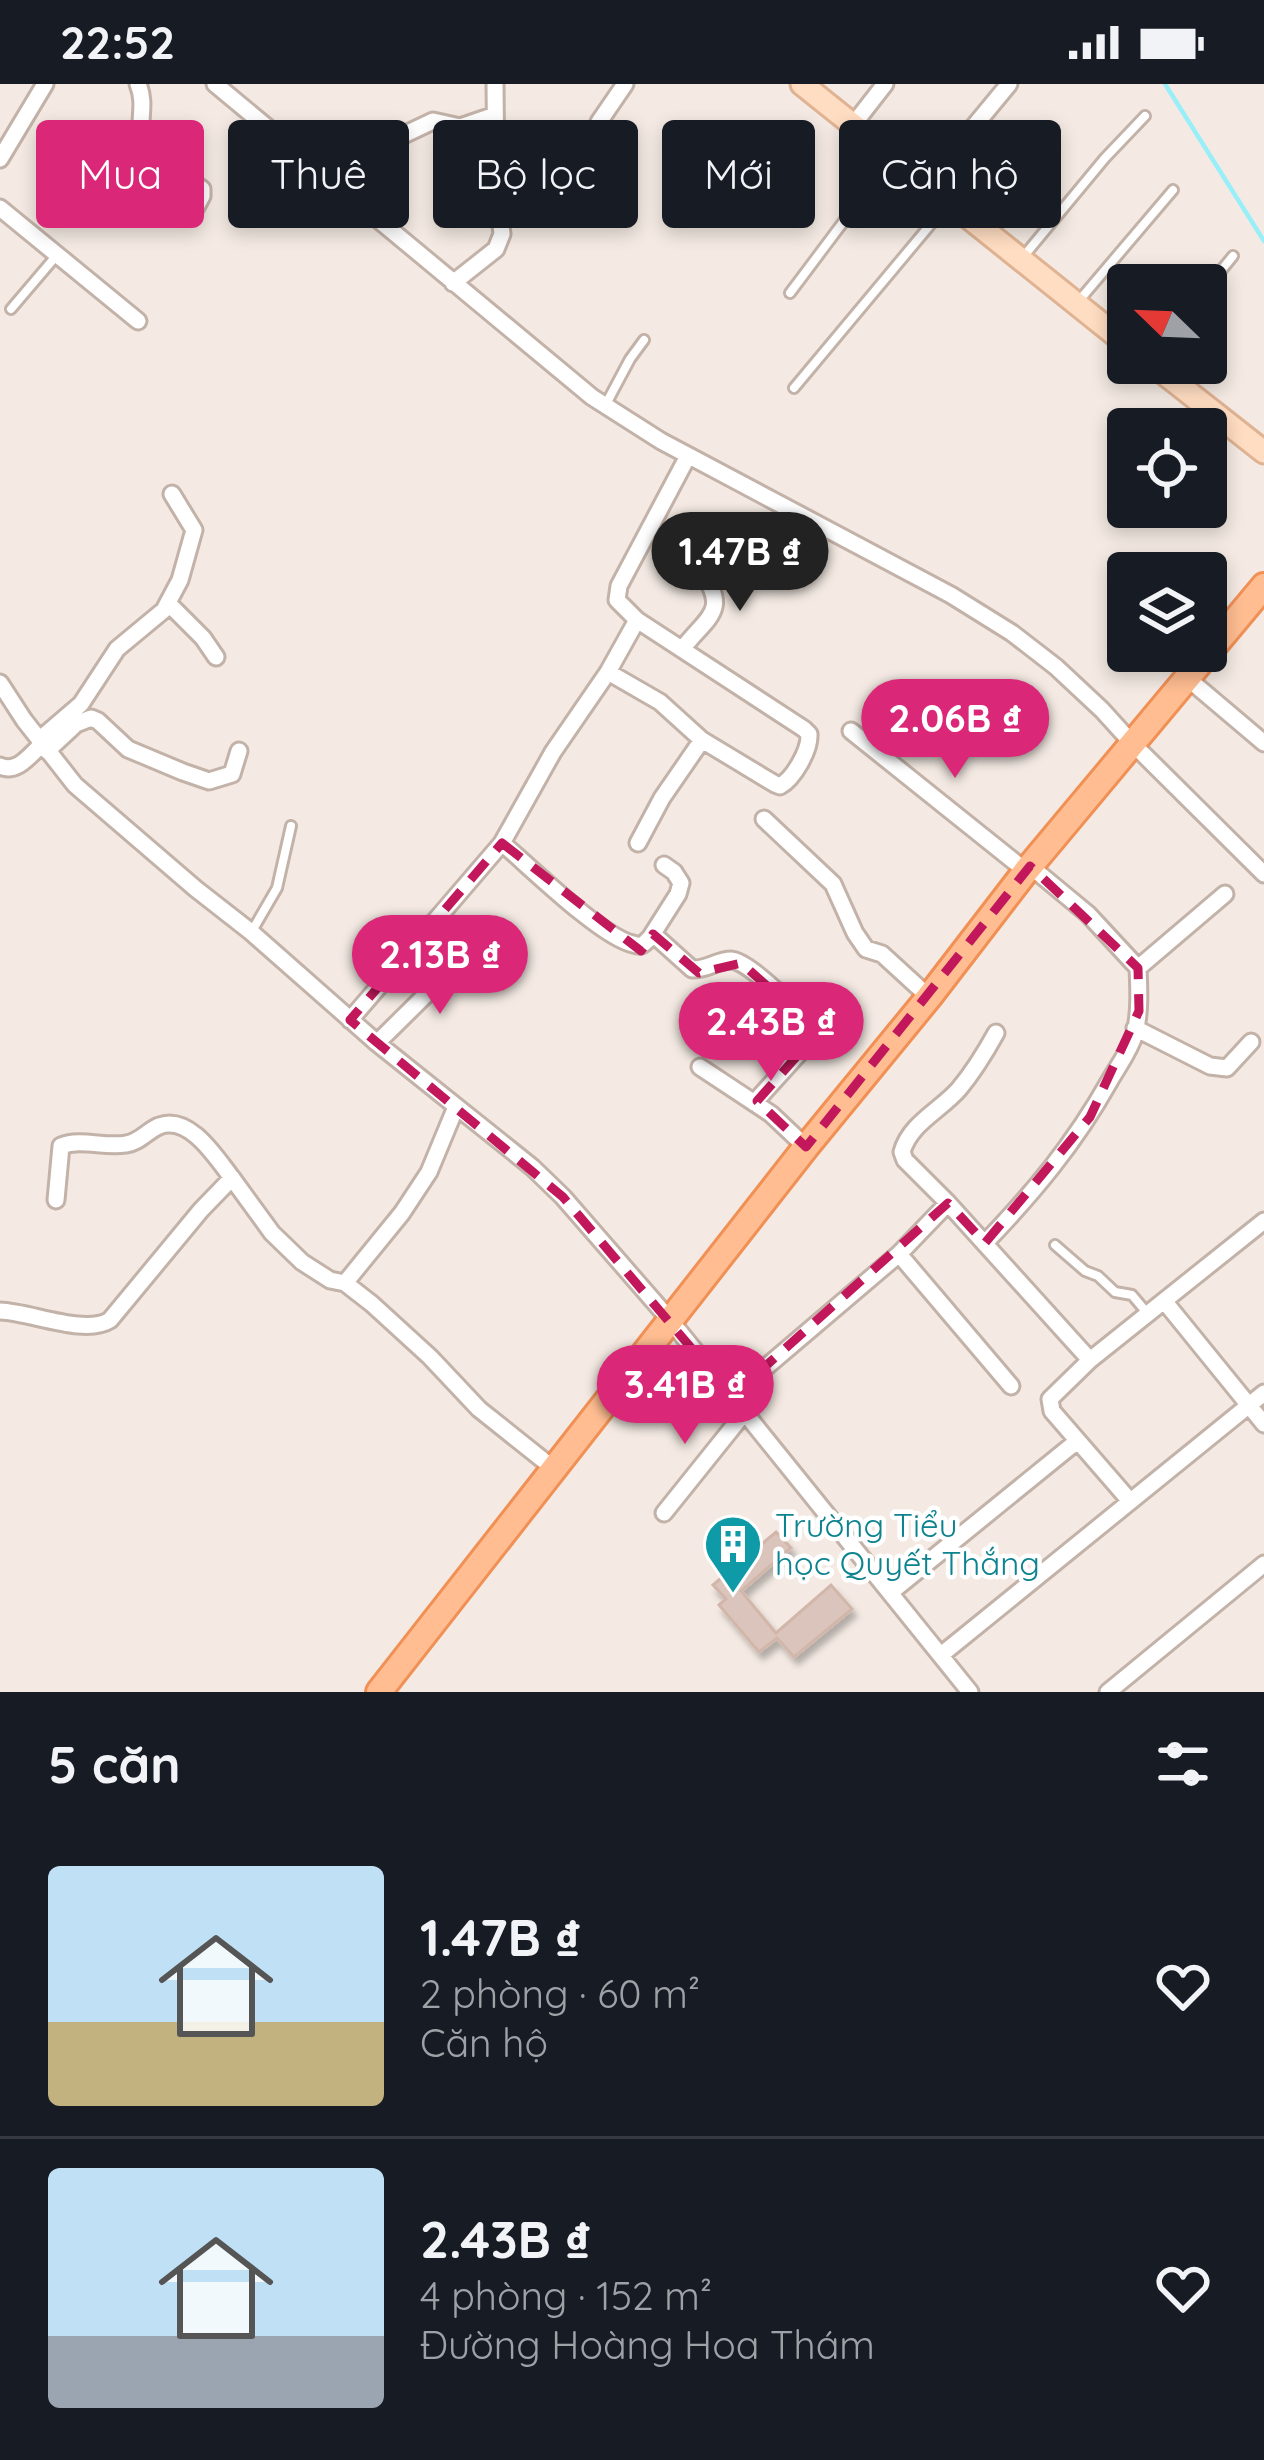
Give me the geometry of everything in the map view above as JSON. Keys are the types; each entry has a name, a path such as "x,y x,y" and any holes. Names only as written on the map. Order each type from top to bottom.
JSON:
{"main road":[{"path":"388,1688 553,1468 1028,868 1263,590"}],"street":[{"path":"0,159 45,84"},
{"path":"138,84 144,99 142,120"},
{"path":"215,84 258,120"},
{"path":"453,283 496,249 502,234 495,84"},
{"path":"600,120 625,84"},
{"path":"802,84 847,120"},
{"path":"857,120 885,84"},
{"path":"979,120 1009,84"},
{"path":"409,130 433,121 460,127 494,115"},
{"path":"0,208 138,321"},
{"path":"387,228 606,406 688,456 951,595 1012,633 1102,710 1264,874"},
{"path":"985,228 1107,328"},
{"path":"1177,384 1264,452"},
{"path":"608,672 660,702 701,740 780,785 788,782 810,740 804,729 620,606 617,593 688,456"},
{"path":"43,745 81,704 117,649 169,604 194,530 172,494"},
{"path":"683,648 715,608 717,598 702,572"},
{"path":"169,604 216,657"},
{"path":"350,1020 502,842 637,620"},
{"path":"1186,677 1264,743"},
{"path":"0,683 75,785 563,1197 670,1319 970,1692"},
{"path":"871,748 917,691"},
{"path":"0,766 15,768 43,745 91,718 128,749 209,781 232,774 239,751"},
{"path":"851,731 1088,914 1138,968 1139,1011 1127,1053 1048,1176 985,1243"},
{"path":"638,843 701,740"},
{"path":"764,818 833,884 866,949 882,954 928,997"},
{"path":"502,842 574,906 636,946 645,944 678,894 681,883 664,866"},
{"path":"1138,968 1225,895"},
{"path":"652,934 692,969 706,969 724,960 741,963 814,1031 813,1038 754,1103"},
{"path":"377,1043 467,954"},
{"path":"1136,1028 1222,1068 1251,1042"},
{"path":"996,1033 956,1094 911,1133 902,1152 904,1160 949,1203 1090,1360"},
{"path":"700,1067 771,1114 806,1147"},
{"path":"344,1283 429,1172 456,1107"},
{"path":"56,1200 59,1150 64,1144 127,1144 160,1125 191,1131 285,1247 330,1280 344,1283 396,1323 479,1409 553,1468"},
{"path":"0,1311 100,1326 232,1178"},
{"path":"732,1396 899,1254 949,1203"},
{"path":"1130,1501 1076,1442 1052,1411 1050,1399 1090,1360 1264,1221"},
{"path":"899,1254 1011,1386"},
{"path":"1165,1303 1264,1424"},
{"path":"941,1655 1264,1393"},
{"path":"664,1513 745,1412"},
{"path":"890,1593 1076,1442"},
{"path":"1108,1692 1264,1564"}],"lane":[{"path":"1022,258 1145,116"},
{"path":"1077,303 1173,190"},
{"path":"790,293 839,228"},
{"path":"794,388 928,228"},
{"path":"11,309 58,254"},
{"path":"1226,264 1233,256"},
{"path":"606,406 644,340"},
{"path":"251,932 277,888 291,826"},
{"path":"1055,1245 1115,1292 1132,1295 1149,1315"}],"highlighted area":[{"path":"502,843 641,951 653,934 699,973 741,963 809,1023 813,1038 757,1101 806,1147 1030,866 1138,968 1139,1011 1090,1117 985,1243 948,1203 732,1396 563,1197 350,1020"}],"building":[{"name":"Trường Tiểu học Quyết Thắng","path":"776,1532 791,1548 741,1591 776,1633 831,1585 852,1609 794,1657 777,1638 759,1652 719,1605 726,1599 713,1585"}],"waterway":[{"path":"1165,84 1264,241"}],"place":[{"name":"Trường Tiểu học Quyết Thắng","path":"733,1595"}]}
